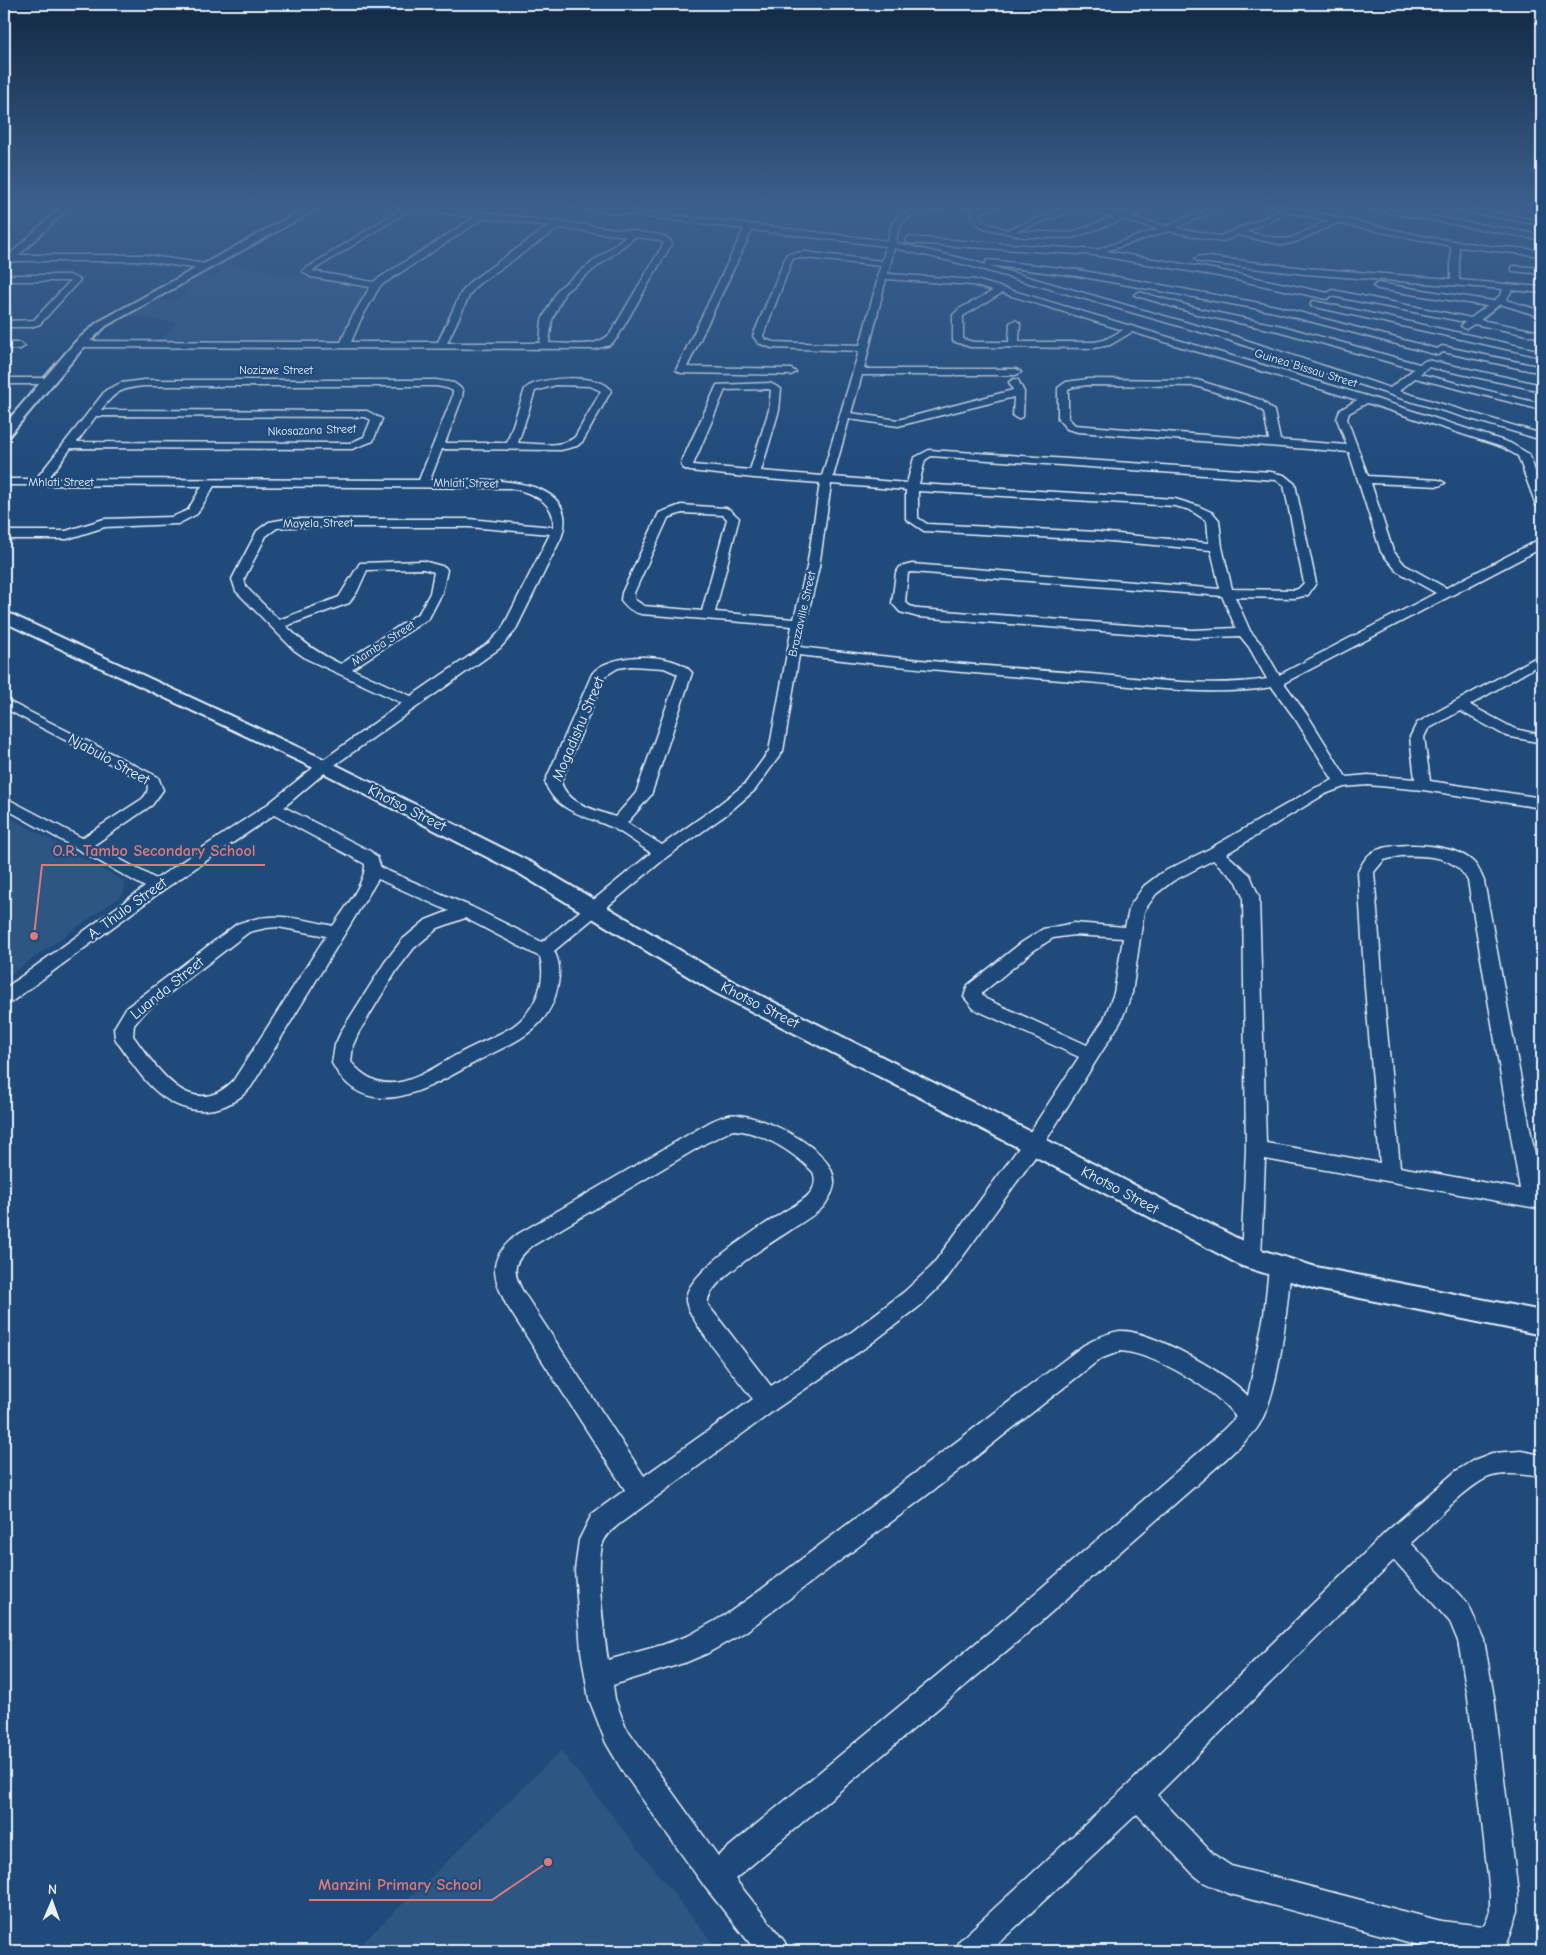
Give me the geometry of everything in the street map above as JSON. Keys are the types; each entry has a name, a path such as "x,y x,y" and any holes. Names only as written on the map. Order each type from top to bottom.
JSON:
{"street":[{"path":"4,324 30,324 37,322 61,296"},
{"path":"4,433 80,344 95,330 110,319 152,296"},
{"path":"344,346 356,319 370,296"},
{"path":"441,346 464,296"},
{"path":"544,346 547,320 558,296"},
{"path":"80,344 595,346 612,340 637,296"},
{"path":"716,296 681,370 791,372"},
{"name":"Guinea Bissau Street","path":"774,296 758,336 761,341 772,345 864,348"},
{"name":"Brazzaville Street","path":"544,950 662,852 741,795 750,787 776,751 793,650 813,567 826,480 858,372 877,296"},
{"path":"989,296 958,315 957,338 960,343 1014,345 1101,344 1129,330"},
{"name":"Guinea Bissau Street","path":"1021,296 1129,330 1366,399 1517,449 1524,456 1542,505"},
{"path":"1097,296 1268,337 1420,369 1542,388"},
{"path":"1143,296 1203,313 1268,337 1392,392 1542,437"},
{"path":"1204,296 1300,314 1324,322 1440,350 1542,370"},
{"path":"1283,296 1542,354"},
{"path":"1268,337 1326,296"},
{"path":"1342,296 1542,335"},
{"path":"1488,296 1542,304"},
{"path":"1392,392 1420,369 1471,320 1502,297 1506,296"},
{"path":"1502,297 1542,314"},
{"path":"1014,345 1015,324"},
{"path":"4,346 20,346"},
{"path":"1420,369 1542,407"},
{"path":"858,372 1016,372"},
{"path":"995,373 1014,382 1019,392 1018,416"},
{"path":"4,381 48,381"},
{"path":"438,446 511,447 561,447 576,443 606,391 605,388 599,384 584,383 546,382 533,386 530,389 511,447"},
{"path":"1275,441 1269,411 1266,408 1256,402 1197,383 1088,382 1070,384 1063,388 1063,419 1071,427 1078,429 1275,441 1354,448"},
{"name":"Nozizwe Street","path":"40,481 110,392 135,383 443,384 458,390 457,398 424,482"},
{"path":"754,475 774,410 776,389 770,386 721,387 687,466 697,470 754,475 912,487 1175,504 1194,508 1214,520 1216,547 1227,593 1244,632 1255,645 1276,682 1307,725 1342,782"},
{"path":"845,415 898,424 1019,392"},
{"path":"1366,399 1343,415 1344,424 1354,448 1389,555 1401,568 1445,592"},
{"name":"Nkosazana Street","path":"68,446 352,446 369,439 378,420 367,414 94,413"},
{"path":"1216,547 1098,536 931,529 918,525 912,519 912,487 920,458 925,454 1134,465 1280,477 1289,484 1310,582 1303,592 1294,594 1227,593 918,568 907,569 902,573 898,604 905,610 918,613 1193,634 1244,632"},
{"path":"1364,479 1440,483"},
{"name":"Mhlati Street","path":"4,482 424,482 502,484 525,488 551,502 559,513 558,531"},
{"path":"4,535 67,536 108,522 174,521 193,512 210,483"},
{"path":"707,616 733,518 726,512 681,509 670,512 663,516 628,593 627,600 633,606 641,610 707,616 799,623"},
{"name":"Mayela Street","path":"412,702 312,656 240,588 238,579 261,534 273,525 286,523 468,523 558,531"},
{"path":"324,766 502,639 508,631 558,531"},
{"path":"793,650 926,666 1190,686 1242,687 1276,682 1542,543"},
{"name":"Mamba Street","path":"277,625 344,600 351,592 359,571 364,566 423,565 441,570 436,593 424,615 341,670"},
{"name":"Khotso Street","path":"4,616 324,766 527,869 722,986 1033,1144 1251,1258 1316,1278 1542,1323"},
{"path":"1423,785 1418,733 1422,726 1542,658"},
{"name":"Mogadishu Street","path":"617,824 640,799 649,780 685,673 680,667 668,664 618,663 603,670 599,674 554,778 554,790 560,797 579,808 617,824 662,852"},
{"name":"Njabulo Street","path":"4,703 153,780 156,785 155,793 147,802 84,844"},
{"path":"1460,705 1511,733 1542,740"},
{"name":"A. Thulo Street","path":"4,998 157,886 273,808 324,766"},
{"path":"774,1951 715,1877 615,1734 602,1699 598,1676 588,1576 588,1555 591,1540 601,1523 768,1401 861,1338 931,1282 1033,1144 1112,1021 1120,1004 1127,973 1136,910 1157,884 1215,853 1320,791 1342,782 1368,780 1423,785 1542,803"},
{"path":"4,802 84,844 157,886"},
{"path":"273,808 364,855 373,863 373,871 466,912 544,950 551,959 549,990 537,1015 525,1027 439,1074 405,1089 382,1091 363,1084 351,1076 341,1063 344,1045 351,1030 391,966 408,944 432,924 466,912"},
{"path":"1256,1149 1537,1201 1476,881 1469,868 1461,861 1448,856 1419,851 1397,851 1381,855 1369,864 1366,872 1374,988 1391,1173"},
{"path":"1215,853 1244,880 1251,897 1256,1149 1251,1258"},
{"name":"Luanda Street","path":"337,933 268,920 244,928 140,1006 125,1021 122,1032 124,1038 170,1094 180,1100 187,1103 208,1104 235,1093 244,1082 337,933 373,871"},
{"path":"1090,1054 980,1004 974,996 974,990 1027,946 1049,933 1074,929 1132,933"},
{"path":"641,1493 514,1296 506,1282 504,1265 508,1256 517,1246 538,1232 686,1145 735,1122 756,1126 765,1130 815,1160 822,1170 825,1180 822,1194 814,1203 743,1251 700,1288 696,1298 699,1310 768,1401"},
{"path":"715,1877 1014,1628 1219,1450 1250,1418 1261,1391 1266,1372 1280,1268"},
{"path":"598,1676 699,1644 756,1609 1092,1352 1103,1346 1121,1341 1138,1344 1190,1368 1230,1394 1250,1418"},
{"path":"969,1951 1138,1795 1394,1542 1476,1469 1496,1463 1542,1466"},
{"path":"1138,1795 1203,1864 1212,1872 1227,1879 1441,1936 1486,1941 1497,1934 1504,1911 1504,1894 1481,1696 1471,1640 1459,1613 1394,1542"}],"shaded area":[{"path":"181,296 363,296 340,339 332,342 160,342 176,323 130,316 160,299 173,301"},
{"path":"4,814 125,882 124,894 4,979"},
{"path":"561,1751 719,1951 354,1951"}],"place":[{"name":"O.R. Tambo Secondary School","path":"34,936"},
{"name":"Manzini Primary School","path":"548,1862"}]}
